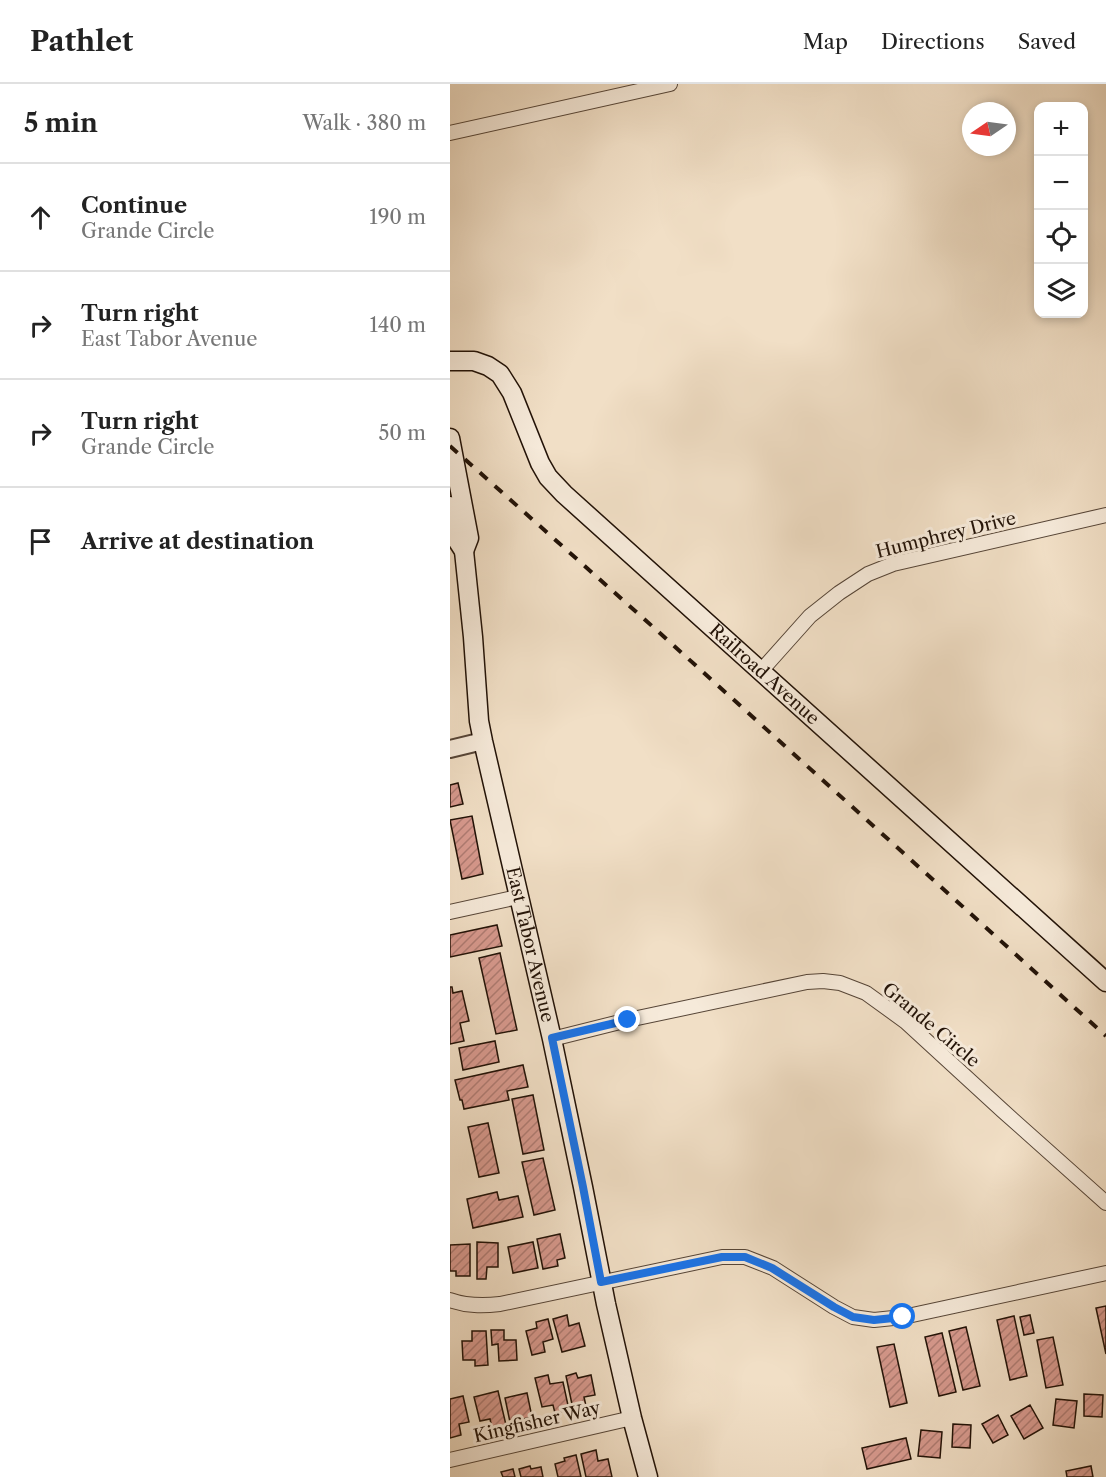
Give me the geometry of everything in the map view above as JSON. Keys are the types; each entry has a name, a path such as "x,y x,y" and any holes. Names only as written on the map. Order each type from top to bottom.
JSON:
{"main road":[{"name":"Railroad Avenue","path":"450,361 474,361 500,374 512,393 540,463 548,477 564,494 1106,982"},
{"name":"East Tabor Avenue","path":"450,438 469,538 464,551"},
{"name":"East Tabor Avenue","path":"450,506 455,537 464,551 474,637 479,721 483,741 552,1038 601,1282 648,1477"}],"street":[{"path":"450,133 670,84"},
{"name":"Humphrey Drive","path":"760,672 810,616 868,574 893,564 1106,515"},
{"path":"450,749 483,741"},
{"path":"450,912 518,897"},
{"name":"Grande Circle","path":"552,1038 807,982 840,983 866,993 906,1022 1106,1203"},
{"path":"450,1300 480,1306 500,1304 722,1257 745,1257 772,1268 853,1317 874,1320 903,1317 1106,1273"},
{"name":"Kingfisher Way","path":"450,1460 632,1418"}],"building":[{"path":"458,783 463,804 450,807 450,785"},
{"path":"472,816 483,874 462,879 450,820"},
{"path":"497,925 502,946 450,957 450,935"},
{"path":"500,953 517,1030 496,1034 479,958"},
{"path":"450,987 453,993 462,991 469,1021 460,1023 464,1041 450,1044"},
{"path":"495,1041 499,1062 463,1070 459,1048"},
{"path":"523,1065 528,1087 507,1091 509,1100 464,1109 455,1080"},
{"path":"533,1095 544,1150 523,1154 512,1099"},
{"path":"488,1123 499,1173 479,1177 468,1127"},
{"path":"543,1158 555,1210 534,1215 522,1162"},
{"path":"497,1192 499,1200 518,1196 523,1217 473,1228 467,1199"},
{"path":"560,1234 565,1258 557,1260 558,1266 543,1269 537,1239"},
{"path":"477,1242 498,1243 498,1267 487,1267 486,1279 477,1279"},
{"path":"533,1242 538,1268 513,1273 508,1247"},
{"path":"470,1244 470,1276 456,1276 456,1271 450,1271 450,1245"},
{"path":"1106,1306 1106,1354 1096,1308"},
{"path":"567,1315 569,1326 579,1323 585,1346 562,1352 553,1319"},
{"path":"1030,1315 1034,1333 1024,1335 1020,1317"},
{"path":"1014,1316 1027,1376 1010,1380 997,1320"},
{"path":"548,1319 553,1339 543,1342 545,1352 532,1355 526,1331 537,1328 536,1322"},
{"path":"966,1327 980,1386 963,1390 949,1331"},
{"path":"491,1330 504,1330 504,1340 516,1340 517,1360 499,1361 498,1344 492,1345"},
{"path":"472,1331 486,1331 488,1365 475,1366 475,1360 463,1360 462,1341 472,1341"},
{"path":"942,1333 956,1392 939,1396 925,1337"},
{"path":"1053,1337 1063,1385 1046,1388 1037,1340"},
{"path":"894,1344 907,1403 890,1407 877,1347"},
{"path":"576,1373 578,1378 591,1375 595,1395 584,1397 586,1406 573,1409 566,1376"},
{"path":"548,1375 550,1384 563,1382 569,1410 555,1413 553,1405 542,1407 535,1378"},
{"path":"498,1391 506,1425 492,1428 490,1419 480,1421 474,1397"},
{"path":"527,1393 532,1417 510,1422 505,1398"},
{"path":"1084,1394 1103,1395 1102,1417 1084,1416"},
{"path":"463,1396 469,1422 459,1424 461,1435 450,1438 450,1399"},
{"path":"1056,1399 1077,1401 1074,1428 1053,1425"},
{"path":"1030,1405 1043,1428 1024,1439 1011,1416"},
{"path":"998,1415 1008,1435 993,1443 982,1424"},
{"path":"953,1424 971,1425 970,1448 952,1447"},
{"path":"921,1430 942,1432 940,1458 918,1456"},
{"path":"906,1438 911,1459 867,1469 862,1448"},
{"path":"596,1450 598,1461 608,1459 612,1477 586,1477 581,1454"},
{"path":"576,1455 581,1477 558,1477 555,1464 565,1461 564,1458"},
{"path":"530,1466 531,1469 541,1467 543,1477 521,1477 519,1469"},
{"path":"1091,1466 1093,1477 1067,1477 1066,1471"},
{"path":"513,1469 515,1477 503,1477 501,1472"}],"railway":[{"path":"450,446 1106,1036"}],"route":[{"path":"628,1020 552,1038 601,1282 722,1257 745,1257 772,1268 853,1317 874,1320 903,1317"}]}
